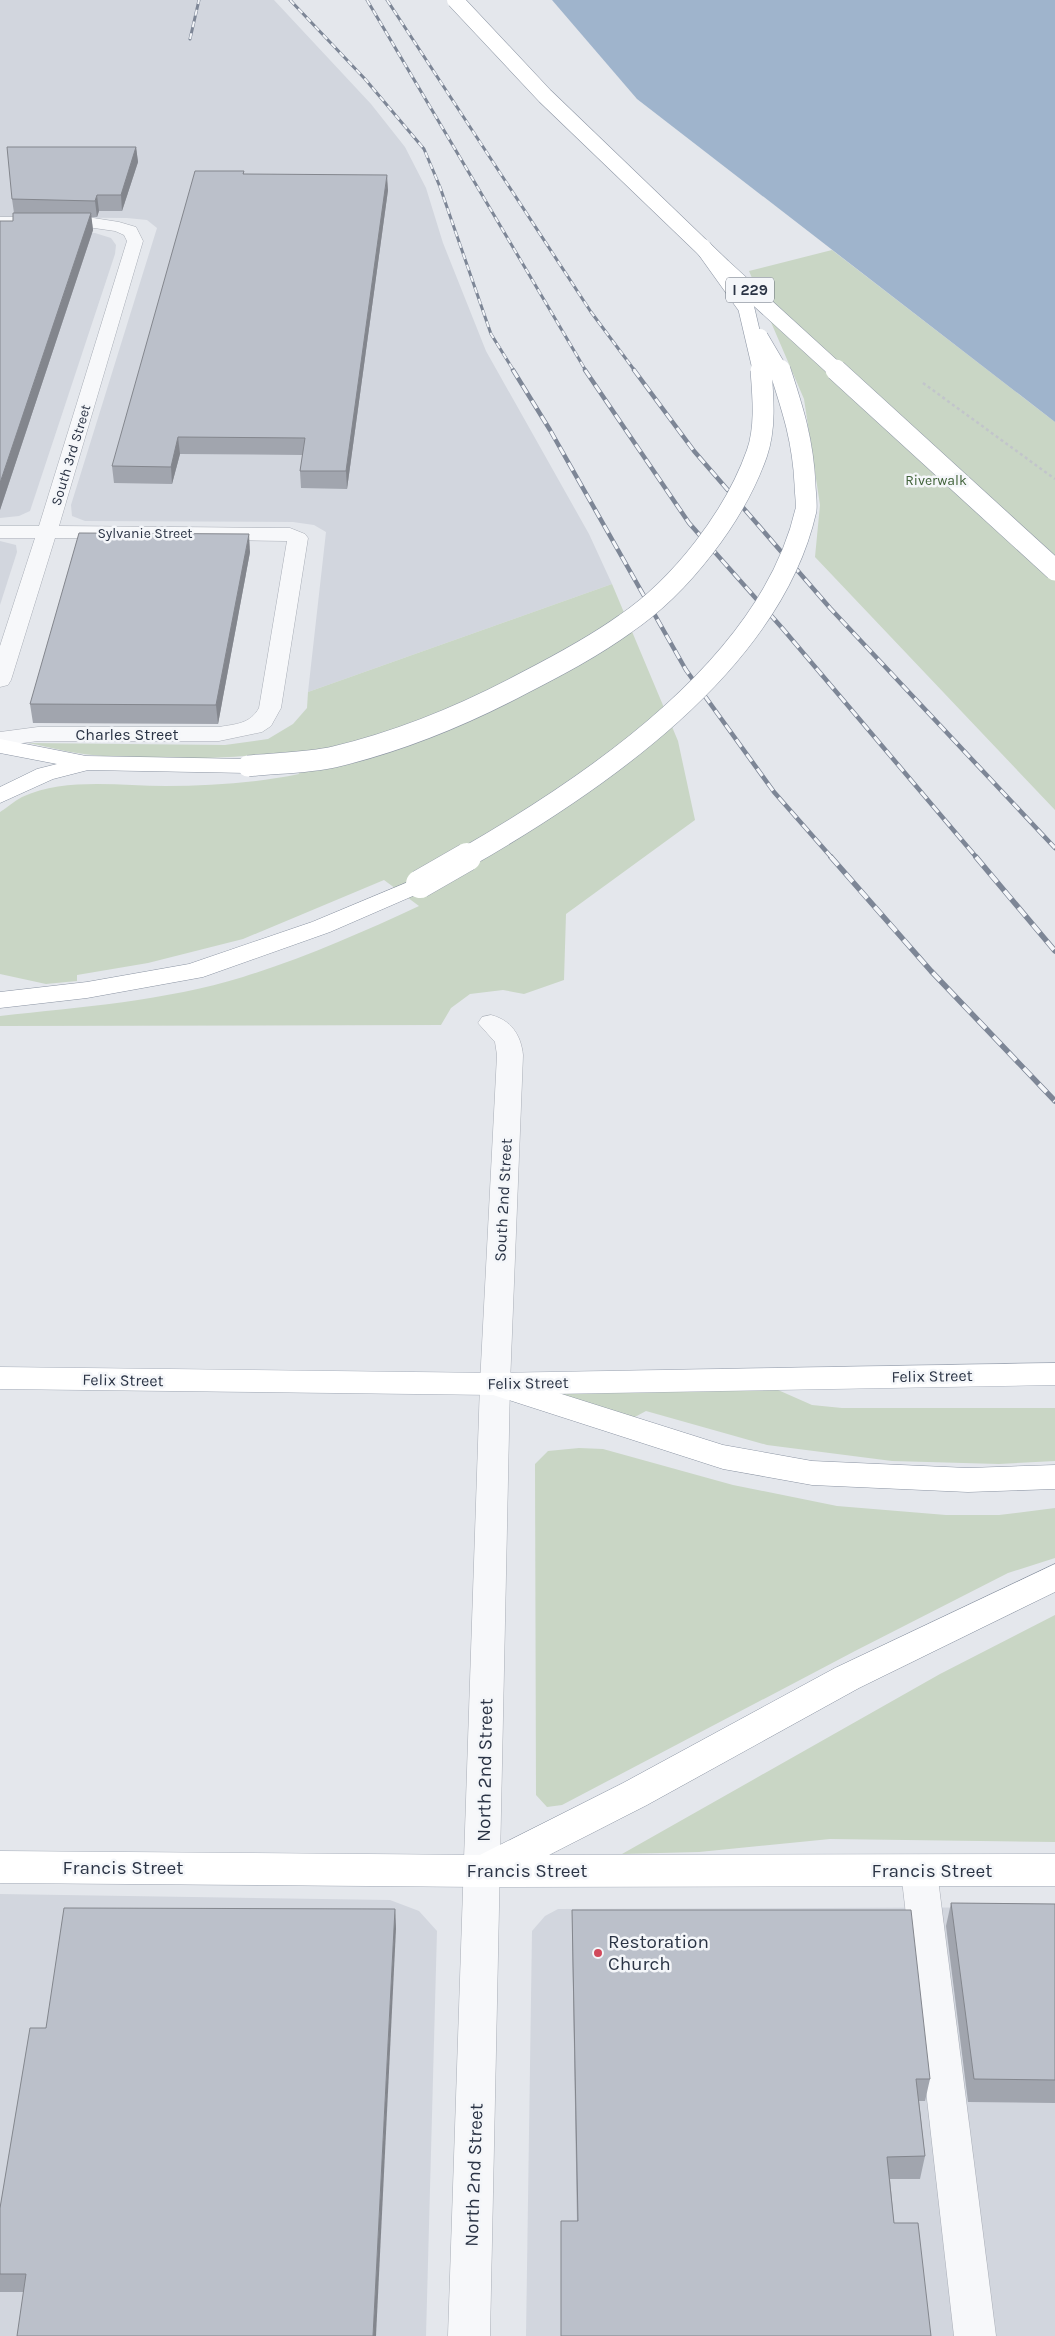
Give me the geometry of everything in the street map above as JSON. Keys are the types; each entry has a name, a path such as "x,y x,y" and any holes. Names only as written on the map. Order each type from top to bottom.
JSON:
{"main road":[{"name":"I 229","path":"454,0 544,97 703,247 1055,570"},
{"name":"I 229","path":"454,0 545,96 723,267 990,511"},
{"path":"0,746 86,764 248,766 333,757 405,736 469,712 583,652 627,624 664,592 718,528 742,487 758,451 764,404 760,366 746,307 703,247"},
{"path":"0,1000 87,990 194,972 321,927 420,884 496,840 582,784 648,736 683,705 746,633 774,591 792,552 806,509 804,464 798,424 780,370 752,324 723,267"},
{"path":"0,796 45,774 86,764"},
{"path":"0,987 30,997"},
{"name":"Felix Street","path":"0,1378 495,1384 1055,1374"},
{"path":"495,1384 723,1457 812,1473 968,1480 1055,1477"},
{"path":"483,1871 635,1794 847,1678 1055,1577"},
{"name":"Francis Street","path":"0,1867 483,1871 1055,1870"}],"street":[{"name":"South 3rd Street","path":"0,222 103,224 129,230 134,235 135,241 0,680"},
{"name":"Sylvanie Street","path":"0,532 290,534 298,538 270,708 263,720 254,727"},
{"name":"Charles Street","path":"0,739 38,734 219,734 254,727"},
{"name":"South 2nd Street","path":"491,1023 508,1039 510,1055 495,1384"},
{"name":"North 2nd Street","path":"469,2336 495,1384"},
{"path":"919,1870 975,2336"}],"path":[{"path":"923,383 1055,479"}],"shaded area":[{"path":"0,0 274,0 371,104 405,147 426,188 443,243 486,351 589,534 612,584 308,692 326,532 314,525 293,522 85,521 72,516 71,505 157,228 147,220 127,218 0,217"},
{"path":"0,232 95,233 111,238 116,245 115,254 30,511 19,516 0,518"},
{"path":"0,541 16,545 17,552 0,605"},
{"path":"0,1894 390,1900 419,1911 437,1931 426,2336 0,2336"},
{"path":"1055,1907 1055,2336 526,2336 532,1931 545,1916 558,1909"}],"green space":[{"name":"Riverwalk","path":"832,250 1055,422 1055,810 815,557 820,505 804,399 749,271"},
{"path":"612,584 678,741 695,820 566,914 564,980 524,994 503,990 470,994 451,1008 441,1025 0,1026 0,1016 153,998 243,977 288,962 419,906 384,880 243,939 148,963 77,975 77,981 46,984 0,974 0,812 16,800 39,791 74,785 199,785 250,782 299,774 288,752 215,758 165,759 84,754 28,743 225,745 268,739 293,724 307,708 308,692"},
{"path":"543,1390 778,1390 812,1405 842,1408 1055,1408 1055,1461 999,1464 892,1461 767,1445 646,1411 633,1418"},
{"path":"579,1448 603,1449 733,1485 837,1506 946,1515 999,1515 1055,1508 1055,1558 1008,1573 562,1805 547,1807 536,1795 535,1464 548,1451"},
{"path":"1055,1615 1055,1842 830,1839 699,1852 622,1854 940,1674"}],"water":[{"path":"552,0 1055,0 1055,422 637,99"}],"building":[{"path":"7,147 136,147 121,195 97,195 95,201 12,199"},
{"path":"195,171 244,171 243,174 387,175 346,471 300,471 305,438 178,437 171,467 112,466"},
{"path":"13,213 91,213 0,483 0,221 13,221"},
{"path":"79,533 249,534 216,705 30,704"},
{"path":"951,1903 1055,1904 1055,2080 974,2079"},
{"path":"64,1908 395,1909 373,2336 17,2336 26,2274 0,2274 0,2208 30,2028 46,2028"},
{"path":"572,1910 911,1910 930,2079 916,2079 925,2156 887,2157 894,2223 918,2223 931,2336 561,2336 561,2221 578,2221"}],"railway":[{"path":"190,39 199,0"},
{"path":"290,0 365,79 424,149 440,187 491,334 514,371"},
{"path":"367,0 586,371"},
{"path":"387,0 591,312 635,371"},
{"path":"513,370 550,430 686,670 774,792 832,858"},
{"path":"585,370 689,523 783,629 977,858"},
{"path":"634,370 694,451 830,608 1055,848"},
{"path":"831,857 931,971 1055,1101"},
{"path":"976,857 1055,951"}],"place":[{"name":"Restoration Church","path":"598,1953"}]}
